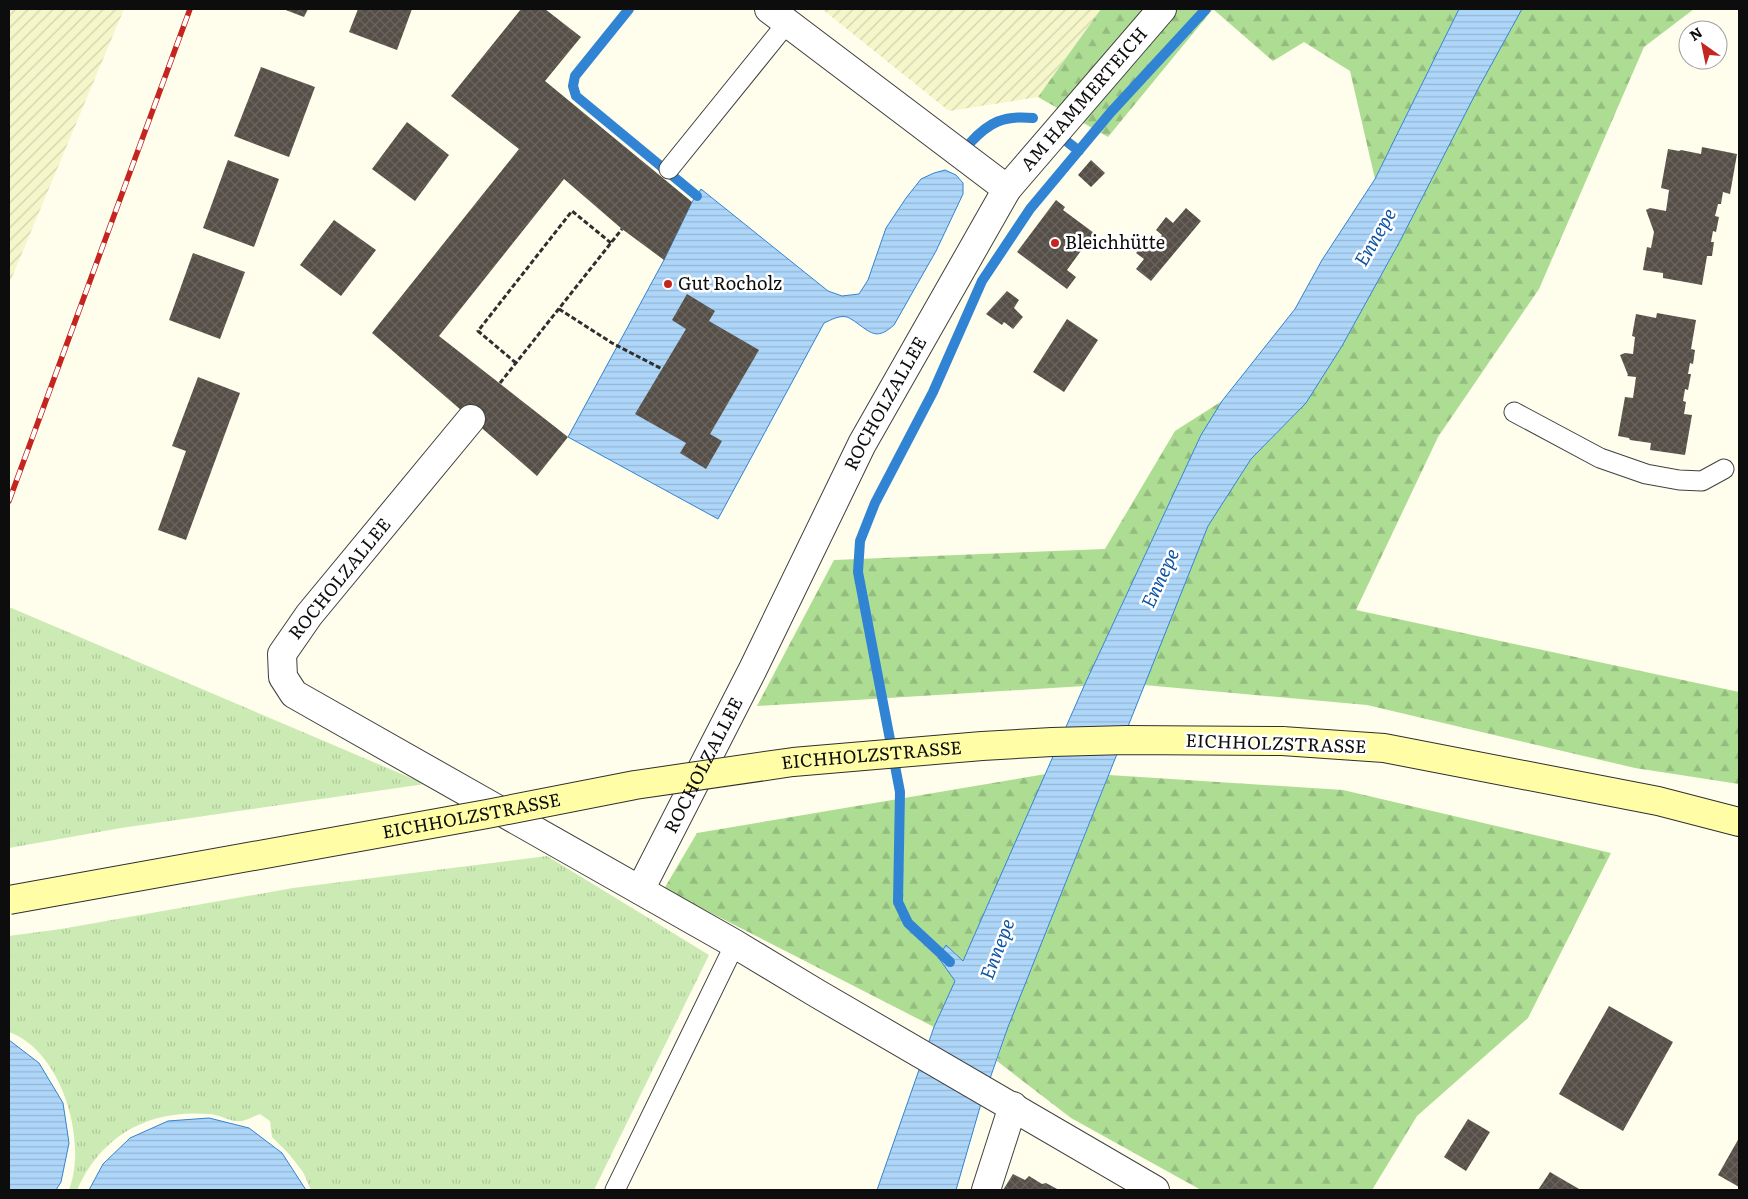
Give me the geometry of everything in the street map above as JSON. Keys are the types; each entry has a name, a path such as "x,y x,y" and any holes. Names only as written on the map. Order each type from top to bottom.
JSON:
{"main road":[{"name":"EICHHOLZSTRASSE","path":"9,900 487,814 635,785 793,762 1052,742 1127,740 1282,741 1384,748 1658,801 1739,822"}],"street":[{"name":"AM HAMMERTEICH","path":"1007,189 1162,9"},
{"path":"778,16 1007,189"},
{"name":"ROCHOLZALLEE","path":"640,890 753,669 862,444 1007,189"},
{"name":"ROCHOLZALLEE","path":"471,418 309,615 282,654 283,677 294,694 735,944 1155,1190"},
{"path":"986,1190 1013,1106"}],"lane":[{"path":"670,169 778,16"},
{"path":"1514,412 1600,458 1646,474 1679,480 1702,481 1724,470"},
{"path":"615,1190 735,944"}],"path":[{"path":"516,363 478,331 560,226 572,211 611,243"},
{"path":"500,383 622,228"},
{"path":"559,309 612,343 662,369"}],"green space":[{"path":"9,9 124,9 9,284"},
{"path":"822,9 1101,9 1038,97 949,111"},
{"path":"1101,9 1213,9 1108,137 1038,97"},
{"path":"1213,9 1459,9 1375,179 1350,71 1304,42 1273,61"},
{"path":"1522,9 1694,9 1644,47 1539,289 1438,437 1356,610 1739,692 1739,784 1635,768 1367,705 1144,685 1208,526 1251,459 1306,403 1342,346 1400,241 1479,87"},
{"path":"1222,401 1201,435 1084,686 757,706 834,560 1105,549 1175,431"},
{"path":"9,607 425,784 121,828 9,848"},
{"path":"1046,774 963,961 946,945 938,957 955,981 934,1027 664,889 697,833"},
{"path":"1109,775 1343,790 1611,853 1528,1018 1417,1116 1372,1190 1201,1190 1071,1118 997,1061 1008,1027"},
{"path":"547,856 709,955 594,1190 311,1190 303,1172 272,1137 270,1121 260,1114 238,1121 213,1114 187,1114 166,1116 147,1121 113,1140 99,1154 77,1190 69,1190 74,1170 75,1147 72,1123 66,1100 56,1077 43,1058 28,1042 9,1032 9,936 61,929 293,888"}],"water":[{"name":"Ennepe","path":"1459,9 1522,9 1479,87 1400,241 1342,346 1306,403 1251,459 1208,526 1008,1027 980,1107 956,1190 877,1190 934,1027 955,981 938,957 946,945 963,961 1084,686 1201,435 1222,401 1295,309 1322,260 1375,179"},
{"path":"945,170 956,175 963,183 963,194 936,251 894,325 884,332 876,334 847,317 838,317 824,323 718,519 568,437 664,260 692,202 701,189 828,291 842,296 859,294 868,280 886,228 921,179"},
{"path":"9,1040 39,1063 63,1103 69,1143 61,1182 56,1190 9,1190"},
{"path":"209,1118 249,1128 282,1153 306,1190 89,1190 103,1164 130,1138 168,1121"}],"building":[{"path":"283,9 308,9 304,17"},
{"path":"358,9 412,9 397,50 349,32"},
{"path":"521,9 545,9 581,37 545,81 692,202 664,260 622,229 564,179 439,336 568,437 537,476 372,333 519,149 451,96"},
{"path":"261,67 315,87 289,157 234,136"},
{"path":"407,122 449,155 415,201 372,169"},
{"path":"1702,147 1737,154 1730,194 1723,192 1721,204 1718,204 1715,216 1719,217 1716,232 1713,231 1711,242 1714,242 1712,256 1707,256 1702,285 1663,278 1663,273 1643,270 1647,247 1651,248 1654,232 1646,210 1650,208 1666,211 1669,190 1661,188 1668,149 1701,154"},
{"path":"228,160 279,179 254,247 203,228"},
{"path":"1091,160 1105,173 1091,187 1078,175"},
{"name":"Bleichhütte","path":"1056,200 1065,207 1063,210 1094,233 1067,270 1076,277 1067,289 1017,252"},
{"path":"1186,208 1201,221 1151,281 1136,269 1144,259 1136,253 1145,243 1152,248 1162,235 1156,230 1166,217 1173,223"},
{"path":"334,220 376,250 341,296 300,265"},
{"path":"193,253 245,272 220,339 169,320"},
{"path":"1007,291 1019,300 1014,308 1023,317 1013,329 1004,322 1002,325 986,314"},
{"path":"687,294 715,311 709,321 759,350 710,434 722,441 706,469 680,453 686,443 635,414 686,329 672,320"},
{"path":"1657,313 1696,320 1691,349 1695,350 1693,364 1690,363 1688,374 1691,374 1688,390 1685,389 1683,401 1686,402 1684,414 1692,415 1685,455 1650,450 1651,443 1618,436 1625,397 1633,398 1636,377 1627,376 1620,355 1625,353 1633,354 1635,337 1632,336 1636,314 1656,318"},
{"path":"1067,319 1098,340 1064,392 1033,372"},
{"path":"198,377 240,393 186,540 158,530 186,451 172,446"},
{"path":"1609,1006 1673,1042 1623,1131 1559,1094"},
{"path":"1468,1119 1490,1132 1466,1171 1444,1157"},
{"path":"1739,1138 1739,1187 1718,1175"},
{"path":"1550,1172 1567,1182 1581,1190 1538,1190"},
{"path":"1013,1174 1025,1180 1029,1176 1042,1184 1046,1183 1059,1190 1003,1190"}],"waterway":[{"path":"629,9 575,76 573,86 576,96 697,196"},
{"path":"950,962 908,923 898,902 900,792 858,572 860,541 875,503 933,392 982,281 1030,209 1111,112 1206,9"},
{"path":"970,143 984,130 998,121 1023,117 1033,118"},
{"path":"1065,140 1079,151"}],"railway":[{"path":"9,501 190,9"}],"place":[{"name":"Bleichhütte","path":"1055,243"},
{"name":"Gut Rocholz","path":"668,284"}]}
